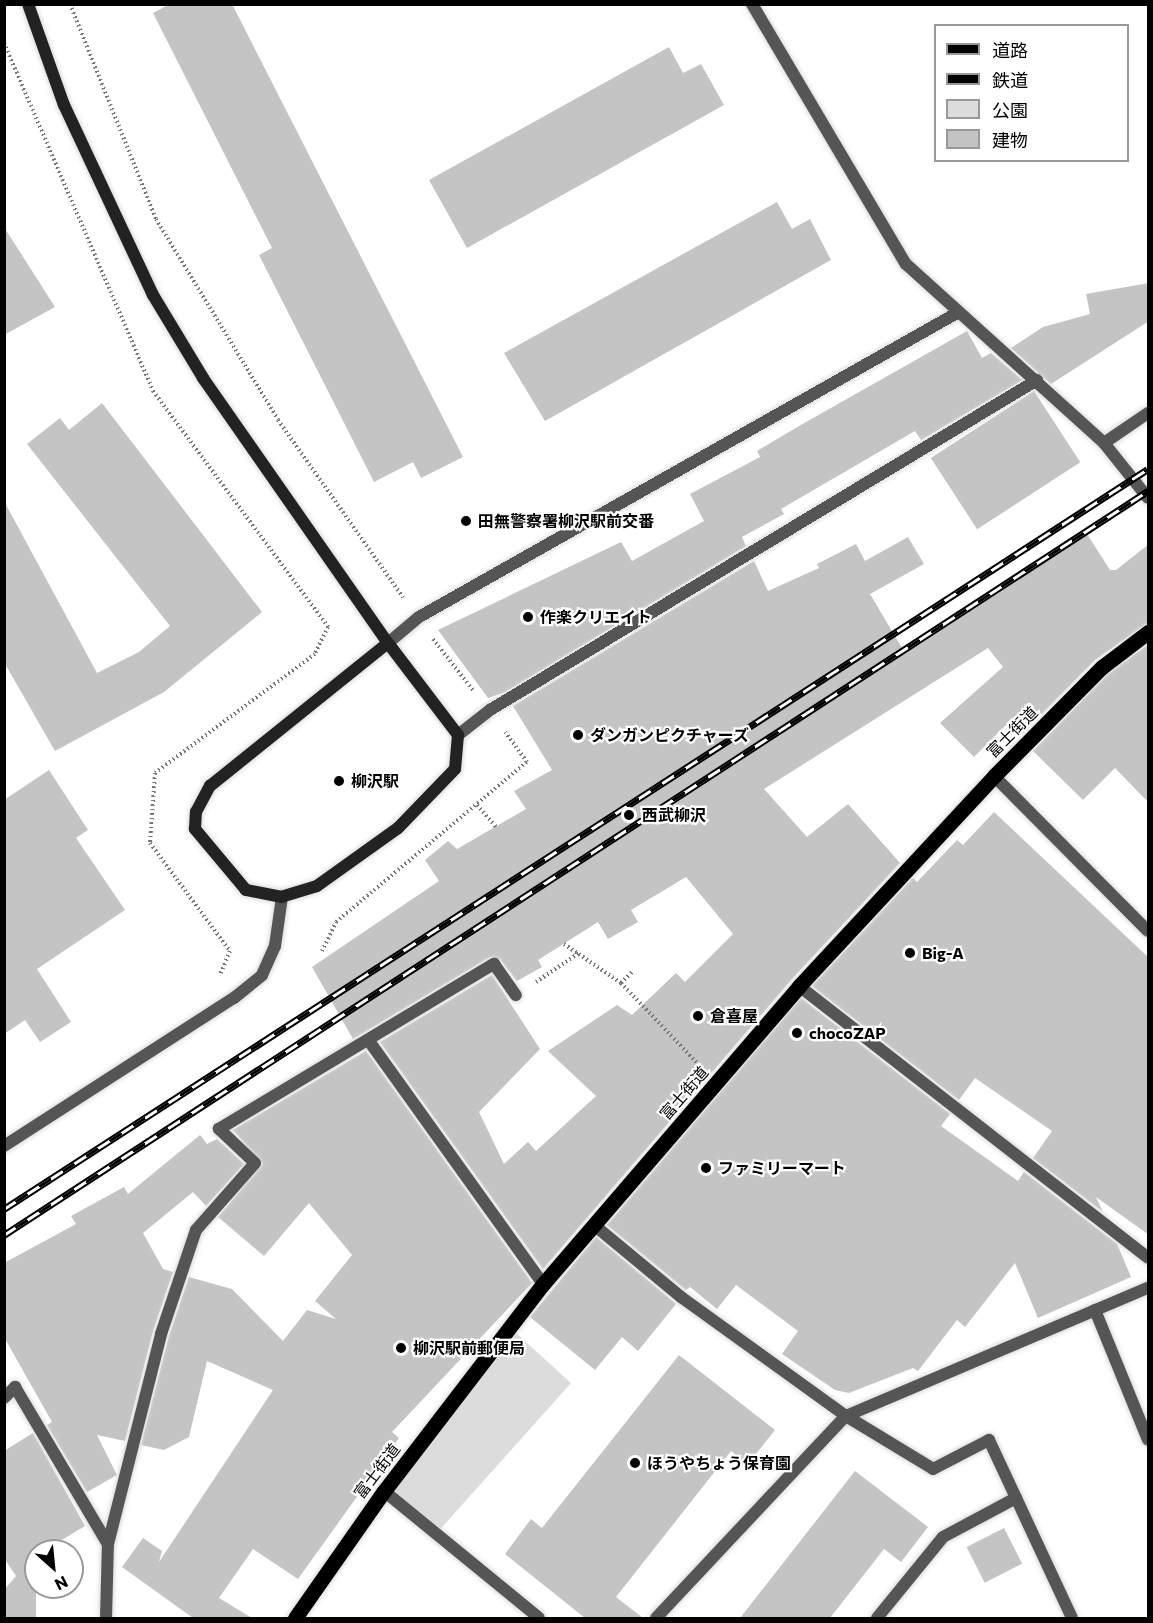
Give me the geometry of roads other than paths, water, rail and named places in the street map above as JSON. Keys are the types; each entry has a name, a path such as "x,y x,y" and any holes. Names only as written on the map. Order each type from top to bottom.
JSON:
{"main road":[{"name":"富士街道","path":"295,1618 384,1491 543,1284 799,986 994,776 1102,667 1149,632"}],"street":[{"path":"28,4 64,105 153,295 203,378 388,643 458,735 454,769 398,828 317,886 282,897 246,890 195,829 196,812 210,786 388,643 419,617 957,313"},
{"path":"752,4 906,264 957,313 1037,380 1104,442 1149,498"},
{"path":"458,735 490,710 1037,380"},
{"path":"1104,442 1149,413"},
{"path":"994,776 1149,931"},
{"path":"4,1146 234,998 262,975 275,946 282,897"},
{"path":"106,1618 108,1544 161,1334 196,1230 255,1163 219,1129 494,964 516,995"},
{"path":"799,986 1149,1258"},
{"path":"369,1041 543,1284"},
{"path":"594,1225 681,1298 846,1416 933,1469 989,1440 1072,1618"},
{"path":"656,1618 846,1416 1149,1288"},
{"path":"1095,1310 1149,1440"},
{"path":"4,1398 15,1387 108,1544"},
{"path":"384,1491 539,1618"},
{"path":"877,1618 943,1537 1016,1498"}],"railway":[{"path":"4,1209 1148,469"},
{"path":"4,1235 1148,491"}],"place":[{"name":"田無警察署柳沢駅前交番","path":"466,521"},
{"name":"作楽クリエイト","path":"528,617"},
{"name":"ダンガンピクチャーズ","path":"578,735"},
{"name":"柳沢駅","path":"339,781"},
{"name":"西武柳沢","path":"629,815"},
{"name":"Big-A","path":"910,953"},
{"name":"倉喜屋","path":"698,1016"},
{"name":"chocoZAP","path":"797,1033"},
{"name":"ファミリーマート","path":"706,1168"},
{"name":"柳沢駅前郵便局","path":"401,1348"},
{"name":"ほうやちょう保育園","path":"635,1463"}]}
